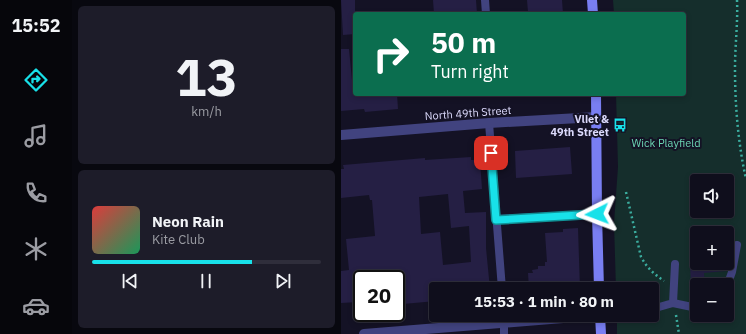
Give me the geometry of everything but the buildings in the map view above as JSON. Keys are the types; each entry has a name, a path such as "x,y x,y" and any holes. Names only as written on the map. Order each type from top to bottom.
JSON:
{"street":[{"path":"593,0 593,12"},
{"path":"596,96 599,282"},
{"name":"North 49th Street","path":"341,135 489,122 597,117"},
{"path":"364,334 476,322"},
{"path":"600,322 601,334"}],"lane":[{"path":"485,0 486,12"},
{"path":"489,122 501,282"},
{"path":"496,220 597,214"},
{"path":"730,278 737,245"},
{"path":"673,303 675,264"},
{"path":"659,307 673,303 690,307"},
{"path":"504,322 504,334"}],"path":[{"path":"737,0 735,68 739,133 742,163 746,179"},
{"path":"626,192 641,257 645,265 654,274 674,286"},
{"path":"673,303 679,334"}],"green space":[{"name":"Wick Playfield","path":"613,0 746,0 746,334 617,334 617,322 659,322 659,282 616,282 614,223 618,167 616,96 686,96 686,12 614,12"}],"place":[{"name":"Vliet & 49th Street","path":"620,125"}],"route":[{"path":"491,153 496,220 597,214"}]}
